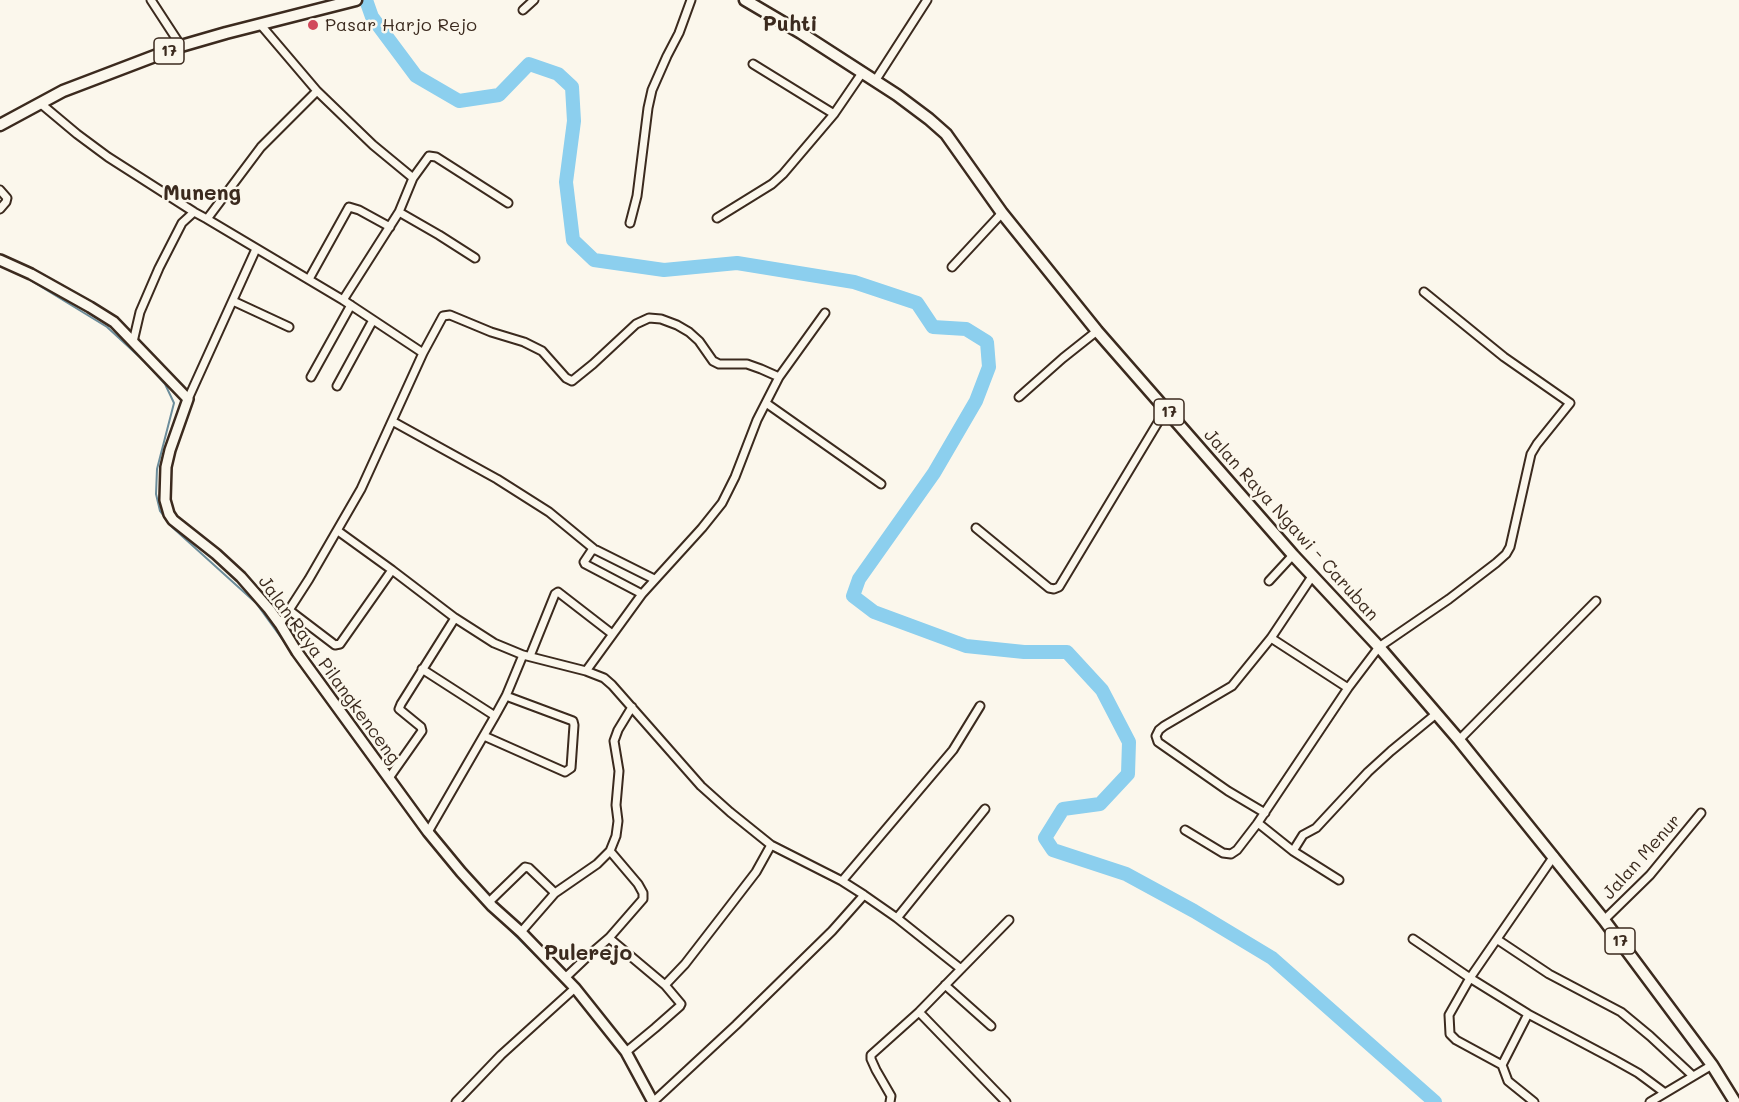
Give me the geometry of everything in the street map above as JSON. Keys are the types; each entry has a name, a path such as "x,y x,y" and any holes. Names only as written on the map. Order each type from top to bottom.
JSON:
{"highway":[{"name":"Jalan Raya Ngawi - Caruban","path":"745,0 875,81 918,110 946,135 1002,213 1097,331 1293,555 1379,647 1497,786 1604,920 1712,1065 1735,1102"},
{"name":"17","path":"0,124 63,91 181,46 342,2"}],"main road":[{"path":"0,260 31,274 114,322 188,399"},
{"name":"Jalan Raya Pilangkenceng","path":"188,399 166,467 164,493 166,508 174,520 241,577 280,624 297,652 428,831 489,902 575,988 626,1052 653,1102"}],"street":[{"path":"151,0 181,46"},
{"path":"524,10 534,0"},
{"path":"630,223 637,196 652,90 666,56 679,33 690,0"},
{"path":"875,81 927,0"},
{"path":"260,24 317,91 373,145 412,178"},
{"path":"753,64 834,114"},
{"path":"717,218 772,184 783,174 834,114 862,73"},
{"path":"207,219 261,147 317,91"},
{"path":"40,103 108,157 194,212 343,300 423,353"},
{"path":"343,300 399,212 412,178 429,156 436,157 508,203"},
{"path":"0,190 7,198 0,209"},
{"path":"309,279 350,207 390,227"},
{"path":"134,342 140,312 159,268 182,223 194,212"},
{"path":"399,212 475,258"},
{"path":"952,267 1002,213"},
{"path":"188,399 256,249"},
{"path":"1185,830 1223,854 1230,854 1237,850 1265,813 1348,688 1379,647 1449,599 1506,554 1512,540 1532,454 1537,444 1570,403 1504,357 1424,292"},
{"path":"233,301 289,327"},
{"path":"311,377 351,305"},
{"path":"586,671 611,633 654,579 723,503 746,446 779,377 825,313"},
{"path":"280,624 338,531 361,489 423,353 440,319 446,315 524,342 542,351 566,378 572,381 636,324 649,318 661,319 689,332 699,341 713,361 719,364 747,364 779,377"},
{"path":"337,386 373,320"},
{"path":"1019,397 1097,331"},
{"path":"766,403 881,484"},
{"path":"976,528 1049,588 1059,587 1166,409"},
{"path":"392,421 497,479 549,512 594,549 654,579"},
{"path":"338,531 455,618 494,643 526,656 586,671 604,678 701,786 730,812 771,845 842,880 864,895 897,918 960,969"},
{"path":"594,549 591,550 585,564 642,594"},
{"path":"1269,581 1293,555"},
{"path":"289,609 335,645 340,644 392,570"},
{"path":"1265,813 1228,791 1158,742 1156,736 1164,726 1232,686 1271,638 1313,575"},
{"path":"428,831 506,696 555,594 558,592 611,633"},
{"path":"1459,740 1596,601"},
{"path":"389,778 422,731 421,727 399,708 455,618"},
{"path":"1271,638 1348,688"},
{"path":"422,669 495,716"},
{"path":"484,736 565,772 571,768 573,721 506,696"},
{"path":"842,880 953,750 980,706"},
{"path":"521,932 555,893 597,864 610,851 616,836 618,821 616,805 619,771 614,741 632,707"},
{"path":"1293,851 1304,835 1316,828 1368,772 1436,714"},
{"path":"897,918 984,809"},
{"name":"Jalan Menur","path":"1604,920 1650,875 1701,813"},
{"path":"1258,823 1293,851 1339,880"},
{"path":"665,985 685,964 756,872 771,845"},
{"path":"565,978 609,938 643,899 643,893 638,884 610,851"},
{"path":"1534,1102 1508,1081 1502,1065 1456,1040 1450,1034 1449,1015 1470,978 1554,856"},
{"path":"489,902 525,867 529,868 555,893"},
{"path":"653,1102 832,931 864,895"},
{"path":"890,1102 891,1096 876,1070 871,1055 919,1012 1010,920"},
{"path":"609,938 665,985 681,1004 626,1052"},
{"path":"1413,939 1528,1014 1638,1073 1665,1093"},
{"path":"1498,940 1549,974 1621,1012 1693,1076"},
{"path":"945,986 991,1026"},
{"path":"456,1102 501,1055 575,988"},
{"path":"919,1012 1006,1102"},
{"path":"1502,1065 1528,1014"},
{"path":"1650,1102 1712,1065"}],"waterway":[{"path":"366,0 372,17 416,76 459,101 499,95 529,64 558,74 572,87 574,121 566,182 573,240 594,260 664,270 737,263 854,282 917,303 933,327 966,329 987,342 989,367 976,401 934,473 859,579 853,596 874,612 966,646 1024,652 1067,652 1102,690 1129,742 1128,774 1100,804 1063,809 1045,838 1053,850 1126,874 1194,911 1272,958 1435,1102"},
{"path":"17,272 107,327 165,384 174,403 157,469 156,494 160,511 172,527 256,603 357,742"},
{"path":"456,873 565,985"}],"place":[{"name":"Pasar Harjo Rejo","path":"313,25"}],"district":[{"name":"Puhti","path":"790,25"},
{"name":"Muneng","path":"202,194"},
{"name":"Pulerejo","path":"588,954"}]}
